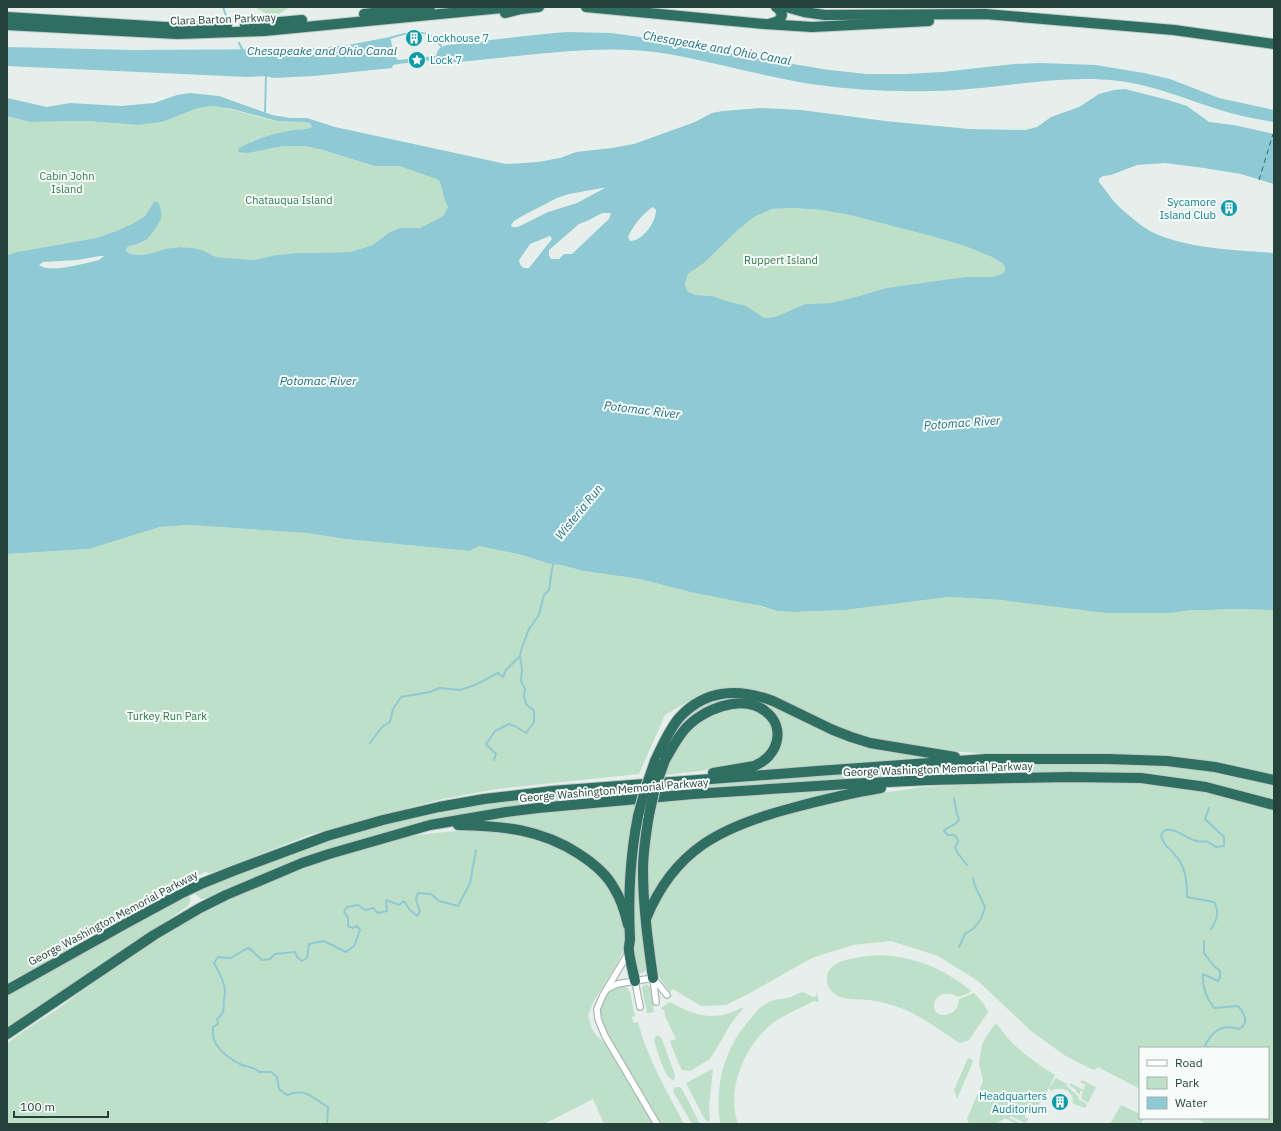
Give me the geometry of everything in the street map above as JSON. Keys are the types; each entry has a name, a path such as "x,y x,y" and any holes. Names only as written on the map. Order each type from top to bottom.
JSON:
{"highway":[{"name":"Clara Barton Parkway","path":"7,17 165,27 245,25 430,7"},
{"name":"Clara Barton Parkway","path":"7,25 178,34 264,31 512,7"},
{"path":"503,14 521,9 539,7"},
{"path":"586,7 812,27 1007,16"},
{"path":"765,24 776,22 781,19 782,15 776,7"},
{"path":"786,7 825,16 985,14 1174,30 1274,44"},
{"path":"439,14 458,16"},
{"path":"628,925 630,877 634,840 655,788 660,761 671,731 679,718 686,711 706,699 728,692 750,693 773,700 851,737 870,743 931,753 967,761"},
{"path":"660,761 688,726 700,716 718,707 739,704 758,707 770,715 777,728 777,742 774,750 761,764 669,782"},
{"name":"George Washington Memorial Parkway","path":"7,990 190,889 232,871 327,836 407,814 484,799 552,791 1001,759 1108,759 1167,761 1215,767 1274,780"},
{"name":"George Washington Memorial Parkway","path":"7,1034 154,935 200,908 226,895 289,868 329,854 430,825 506,812 598,802 784,788 929,780 1070,777 1141,778 1206,787 1274,805"},
{"path":"646,919 656,898 678,867 702,844 729,829 765,815 821,800 863,791 929,780"},
{"path":"644,816 645,840 643,872 646,919 653,978"},
{"path":"430,825 474,825 519,829 548,838 566,846 594,864 610,881 619,897 628,925 630,938 628,950 635,981"},
{"path":"7,1040 38,1013"}],"street":[{"path":"628,950 626,957 605,991 597,1009 599,1024 657,1124"},
{"path":"605,991 617,984 653,978"},
{"path":"653,978 667,995"},
{"path":"653,978 656,1002"},
{"path":"635,981 640,1006"}],"green space":[{"path":"255,7 290,7 273,18"},
{"path":"213,106 276,121 310,123 312,127 310,128 282,132 250,142 264,150 284,146 305,146 323,150 373,166 399,166 439,180 448,207 443,216 420,228 400,228 388,233 373,245 350,252 297,253 276,255 254,260 216,257 202,250 180,247 164,249 149,254 130,254 126,251 128,246 143,243 158,202 154,202 145,216 116,231 96,238 7,255 7,116 30,122 86,121 139,125 162,122 198,108"},
{"name":"Ruppert Island","path":"792,208 822,210 850,215 965,246 992,257 1002,263 1005,267 1005,271 1000,275 992,277 964,277 886,288 831,303 805,304 775,317 764,318 713,296 696,295 687,291 685,284 688,274 704,263 738,230 754,217 772,209"},
{"name":"Turkey Run Park","path":"190,525 307,533 345,539 468,551 479,546 522,555 550,564 561,565 584,571 640,579 690,592 744,602 777,611 796,612 845,610 949,597 1001,600 1105,613 1172,613 1191,610 1230,609 1274,610 1274,777 1246,770 907,747 868,740 836,728 779,699 709,694 689,701 665,715 639,774 497,789 442,799 309,835 231,866 210,873 205,872 133,913 108,925 7,983 7,554 89,549 160,527"},
{"path":"734,696 768,702 798,717 932,757 918,760 726,774 752,768 780,741 765,709 717,706 664,750 677,728 691,712 709,702"},
{"path":"738,708 762,714 772,725 774,730 773,745 764,758 747,765 665,775 671,757 683,736 694,725 710,714"},
{"path":"1103,762 1180,765 1226,772 1274,784 1274,802 1174,779 774,785 420,825 209,898 201,899 195,894 195,891 299,848 431,812 503,801 581,793 909,768 999,764"},
{"path":"1090,781 1157,784 1228,797 1274,809 1274,1124 1206,1124 1198,1119 1269,1119 1269,1047 1139,1047 1139,1088 1098,1067 1095,1070 1091,1069 1064,1055 1031,1031 978,981 938,956 891,941 853,945 812,958 726,1005 701,1006 673,989 670,992 661,980 656,969 650,919 668,884 695,854 726,833 785,814 861,796 922,787"},
{"path":"862,787 815,797 756,813 712,832 699,841 649,901 646,875 648,839 657,800"},
{"path":"638,801 625,905 599,864 508,824 485,821 554,810"},
{"path":"642,817 645,817 647,968 643,973 640,973 637,972 635,968 631,917 632,885"},
{"path":"503,830 560,846 602,875 615,893 622,915 625,931 625,946 618,962 594,1001 588,1015 592,1029 608,1046 654,1124 604,1124 593,1099 544,1124 7,1124 7,1044 19,1034 59,1008 115,967 144,948 204,912 266,881 298,868 391,840 441,832"},
{"path":"189,894 191,900 188,906 7,1029 7,995"},
{"path":"881,955 918,961 951,976 971,991 959,997 953,994 943,994 938,996 934,1005 937,1013 942,1015 953,1012 959,999 974,993 984,1004 988,1012 969,1040 960,1043 919,1016 899,1008 871,1000 842,998 837,996 830,989 827,980 828,973 832,967 847,960"},
{"path":"646,984 650,987 654,1012 647,1013 642,989"},
{"path":"621,986 627,988 630,992 635,1016 632,1017 633,1023 638,1022 652,1061 684,1124 660,1124 614,1046 601,1019 600,1007 604,998 610,990"},
{"path":"802,992 814,997 817,993 819,1002 814,1001 773,1023 754,1043 740,1068 736,1082 734,1096 738,1124 720,1124 720,1084 727,1058 739,1034 756,1012 764,1005"},
{"path":"670,1002 688,1011 705,1016 723,1015 743,1008 730,1025 710,1059 690,1071 682,1070 670,1041 676,1039 665,1016 664,1009 662,1010 661,1008"},
{"path":"995,1024 998,1025 1016,1047 1055,1075 1040,1104 1031,1112 1026,1114 1025,1117 1029,1119 1025,1123 1010,1116 1010,1118 1021,1124 1004,1119 997,1124 969,1124 967,1119 983,1081 979,1063 982,1045"},
{"path":"658,1035 662,1039 675,1075 673,1080 664,1069 659,1056 654,1040"},
{"path":"968,1058 973,1060 972,1064 957,1099 954,1090"},
{"path":"712,1069 709,1106 710,1120 707,1122 686,1083"},
{"path":"1056,1078 1067,1084 1067,1086 1079,1097 1078,1099 1087,1104 1085,1108 1073,1104 1072,1096 1066,1090 1055,1089 1051,1091 1049,1088"},
{"path":"1082,1080 1096,1087 1088,1103 1081,1098 1083,1091 1080,1091 1080,1095 1069,1085 1070,1083 1084,1090 1086,1085 1080,1082"},
{"path":"676,1087 682,1089 700,1124 692,1124 673,1091"},
{"path":"1121,1105 1139,1114 1139,1119 1144,1119 1141,1124 1110,1124"}],"water":[{"name":"Chesapeake and Ohio Canal","path":"567,32 611,33 648,38 829,70 867,74 942,72 1014,64 1041,63 1096,65 1170,79 1219,98 1274,110 1274,122 1234,114 1154,88 1119,81 1072,79 955,90 886,91 811,84 669,54 615,49 562,52 438,64 436,60 398,64 393,65 392,68 314,76 273,78 266,76 248,77 7,66 7,47 133,50 307,49 348,45 390,37 394,54 398,60 436,56 440,48 448,45"},
{"name":"Potomac River","path":"1125,89 1187,106 1209,122 1234,125 1274,134 1274,184 1241,174 1165,163 1137,165 1111,175 1103,176 1099,179 1099,182 1116,203 1130,216 1150,231 1164,237 1179,242 1211,248 1274,253 1274,610 1230,609 1191,610 1172,613 1105,613 1001,600 949,597 845,610 796,612 777,611 761,606 690,592 640,579 584,571 561,565 550,564 522,555 479,546 469,551 345,539 307,533 190,525 160,527 89,549 7,554 7,255 96,238 116,231 145,216 154,202 158,202 159,205 161,214 160,221 149,237 142,242 126,248 126,251 130,254 149,254 164,249 180,247 202,250 216,257 254,260 276,255 297,253 350,252 373,245 388,233 400,228 420,228 443,216 448,207 439,180 399,166 374,166 305,146 284,146 247,153 238,152 239,148 265,137 286,131 310,128 312,127 310,123 277,121 232,109 213,106 198,108 162,122 139,125 86,121 30,122 7,116 7,98 47,107 70,103 121,106 154,103 177,95 190,93 219,96 272,115 290,118 307,118 335,127 506,164 538,162 560,158 576,152 634,144 695,122 712,113 760,108 801,110 885,121 969,129 1025,130 1037,127 1051,117 1079,107 1099,94","holes":["605,188 577,203 548,212 518,227 512,227 511,225 514,221 524,215 557,198 569,194","653,207 656,210 654,220 648,230 640,238 630,241 628,237 630,233 638,220","792,208 822,210 850,215 965,246 992,257 1002,263 1005,267 1005,271 1000,275 992,277 964,277 886,288 831,303 805,304 775,317 764,318 746,306 713,296 696,295 687,291 685,284 688,274 704,263 738,230 754,217 772,209","602,213 611,213 609,219 572,254 564,254 559,259 551,259 549,256 549,250 579,224","550,236 552,239 529,268 525,268 521,265 519,260 530,244","104,256 99,260 59,268 44,267 39,265 43,262 77,260"]}],"waterway":[{"path":"223,7 228,21"},
{"name":"Chesapeake and Ohio Canal","path":"390,38 405,34 422,33 435,38 441,46"},
{"name":"Chesapeake and Ohio Canal","path":"239,43 243,51"},
{"path":"265,75 265,112"},
{"name":"Wisteria Run","path":"494,760 496,754 486,744 495,731 509,724 526,733 534,722 534,711 526,704 524,696 525,689 521,681 522,669 520,656 529,629 539,615 544,595 549,590 554,562"},
{"path":"370,743 382,727 390,722 393,709 401,697 430,692 439,688 460,690 475,685 498,673 503,677 506,670 520,656"},
{"path":"954,798 959,819 956,824 944,831 948,835 954,835 957,838 958,842 955,847 967,865"},
{"path":"1209,808 1205,819 1224,837 1224,846 1216,847 1206,841 1195,841 1170,830 1165,830 1161,835 1165,844 1182,865 1186,880 1187,897 1214,902 1217,909 1217,916 1211,929"},
{"name":"Wisteria Run","path":"327,1124 328,1107 304,1093 299,1092 287,1095 279,1089 277,1077 271,1072 259,1072 253,1068 238,1063 226,1055 216,1044 214,1040 213,1027 218,1024 217,1019 223,1012 225,989 214,963 218,957 231,958 249,948 262,960 270,959 275,954 295,952 297,957 302,961 307,958 309,944 324,941 346,952 354,946 360,930 357,926 353,928 348,926 348,918 344,912 347,907 358,905 365,910 373,908 378,913 387,911 386,900 399,905 404,901 410,910 417,916 420,912 416,899 418,893 431,894 439,901 458,906 470,883 476,850"},
{"path":"959,947 965,934 974,928 981,919 985,907 975,886 973,878"},
{"path":"1204,941 1204,953 1220,971 1218,981 1203,974 1204,988 1209,1001 1214,1008 1238,1006 1245,1018 1244,1024 1239,1029 1227,1027 1217,1030 1210,1037 1204,1047"}],"ferry route":[{"path":"1259,180 1273,134"}],"place":[{"name":"Lockhouse 7","path":"414,38"},
{"name":"Lock 7","path":"417,60"},
{"name":"Sycamore Island Club","path":"1229,208"},
{"name":"Headquarters Auditorium","path":"1060,1102"}],"park label":[{"name":"Cabin John Island","path":"67,182"},
{"name":"Chatauqua Island","path":"289,200"}]}
